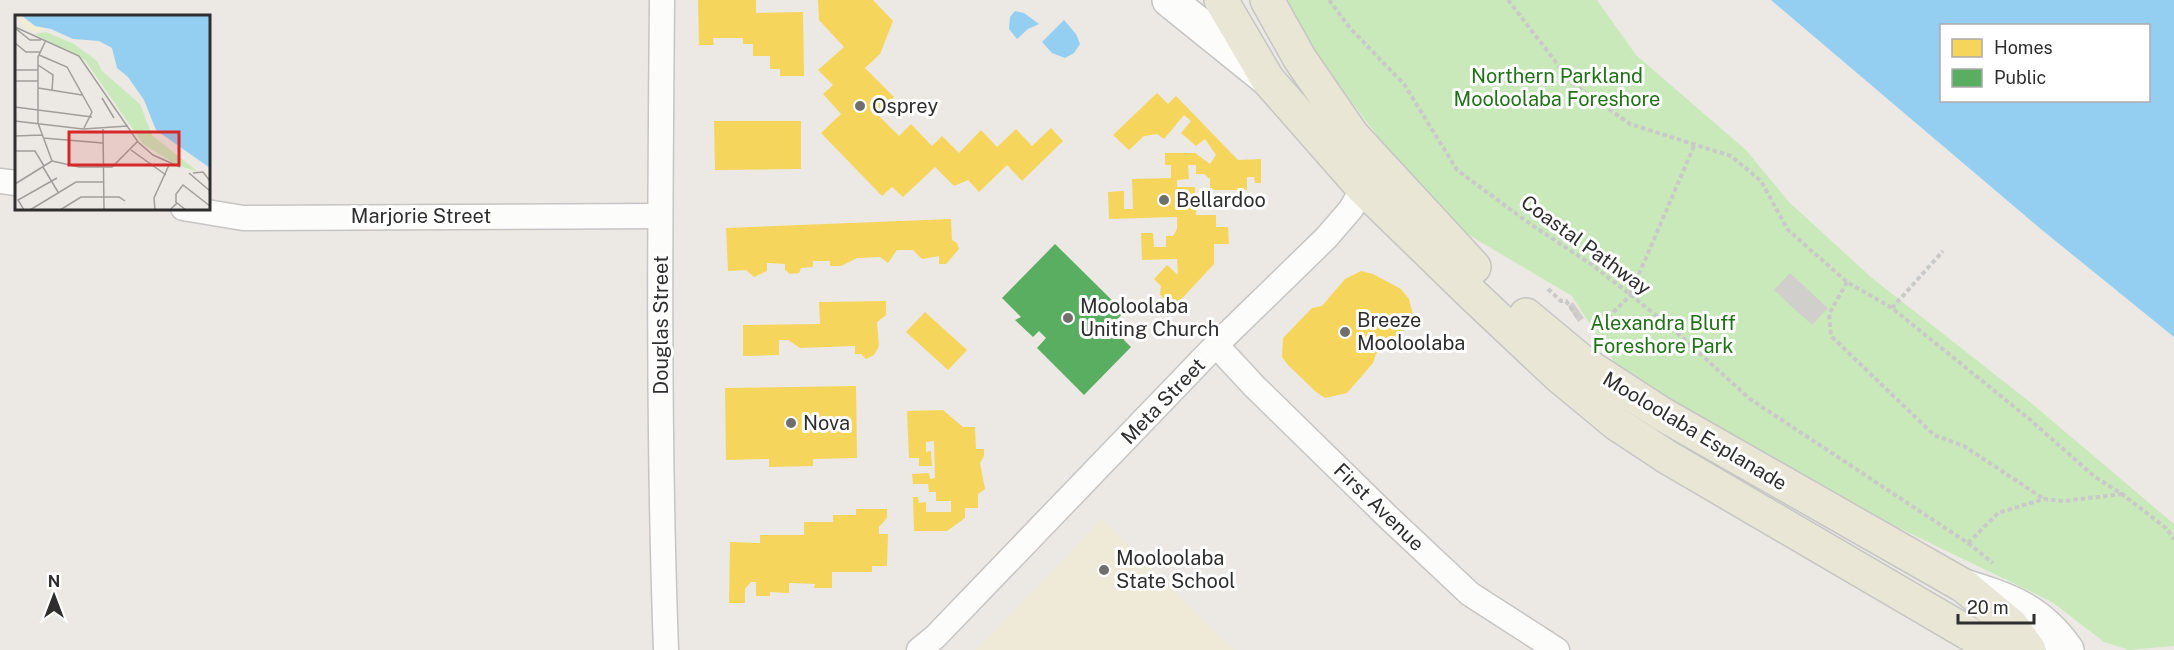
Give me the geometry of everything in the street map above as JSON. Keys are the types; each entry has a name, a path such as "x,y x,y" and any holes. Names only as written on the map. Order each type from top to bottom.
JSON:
{"main road":[{"path":"1169,0 1269,80"},
{"name":"Mooloolaba Esplanade","path":"1221,0 1269,80 1363,188 1542,360 1617,424 1667,458 1987,646"},
{"name":"Mooloolaba Esplanade","path":"1267,0 1300,58 1353,136 1480,274 1553,339 1585,364 1662,414 1964,586 2017,604 2052,630 2067,650"},
{"path":"1964,586 2011,626 2029,650"}],"street":[{"name":"Douglas Street","path":"662,0 660,216 662,533 666,650"},
{"path":"1353,136 1366,171 1363,188"},
{"path":"0,181 15,183"},
{"name":"Meta Street","path":"919,650 935,637 1216,345 1326,238 1351,209 1363,188"},
{"name":"Marjorie Street","path":"195,210 243,218 608,214 660,216"},
{"name":"First Avenue","path":"1216,345 1321,452 1470,594 1557,650"}],"path":[{"name":"Coastal Pathway","path":"1329,0 1350,28 1404,84 1457,170 1631,295 1675,331 1750,399 1968,543 1994,564"},
{"path":"1508,0 1572,83 1630,124 1731,156 1761,181 1788,230 1847,282 1892,308 2028,418 2095,477 2122,494 2166,528 2174,539"},
{"path":"1548,289 1561,300 1566,301 1582,323 1590,328 1600,325 1631,295 1694,146"},
{"path":"1892,308 1943,251"},
{"path":"1847,282 1829,314 1831,336 1934,435 1965,446 2044,499"},
{"path":"1968,543 1998,513 2044,499 2064,501 2122,494"}],"shaded area":[{"name":"Mooloolaba State School","path":"1102,519 1234,650 976,650"}],"green space":[{"name":"Northern Parkland Mooloolaba Foreshore","path":"1284,0 1597,0 1636,55 1746,150 1789,202 1872,278 2030,402 2174,524 2174,646 2129,650 2104,642 2052,602 1841,500 1624,377 1572,296 1467,234 1396,161 1321,61"}],"water":[{"path":"1771,0 2174,0 2174,337 2042,230"},
{"path":"1015,11 1024,13 1039,24 1028,29 1017,39 1009,29 1010,17"},
{"path":"1064,20 1076,34 1080,44 1074,53 1065,58 1052,53 1042,42"}],"building: Homes":[{"path":"698,0 756,0 756,13 803,12 804,76 780,76 780,69 770,69 770,56 753,56 753,44 743,44 743,38 713,38 714,45 699,45"},
{"name":"Osprey","path":"818,0 873,0 893,21 880,54 865,68 894,97 877,114 899,136 911,124 932,146 942,136 959,153 981,130 997,147 1016,129 1032,146 1051,128 1063,141 1022,181 1007,165 979,192 968,180 954,186 935,167 903,197 892,187 882,196 821,133 841,114 823,94 833,85 818,70 844,47 819,20"},
{"name":"Bellardoo","path":"1157,93 1168,104 1176,96 1238,160 1261,159 1261,183 1255,183 1254,177 1247,177 1247,190 1210,190 1210,179 1204,174 1196,174 1196,165 1188,165 1189,179 1177,180 1177,187 1195,187 1196,215 1216,215 1216,227 1228,227 1229,244 1214,244 1214,264 1174,307 1160,295 1161,286 1154,279 1167,265 1178,275 1177,259 1142,260 1141,233 1153,233 1154,247 1166,247 1166,236 1173,236 1177,229 1177,217 1109,219 1108,192 1124,191 1124,209 1133,209 1132,179 1171,178 1171,165 1165,165 1165,153 1195,153 1210,164 1216,155 1205,139 1196,146 1181,133 1191,121 1184,115 1164,139 1157,134 1144,136 1129,150 1113,135"},
{"path":"714,121 801,121 801,169 715,170"},
{"path":"951,219 952,240 957,243 959,249 946,264 939,264 939,256 922,259 913,250 897,250 888,263 880,257 857,258 841,266 830,266 830,261 813,261 813,267 801,268 799,273 790,274 785,270 785,264 767,263 767,271 754,277 746,270 728,271 726,228"},
{"name":"Breeze Mooloolaba","path":"1361,271 1373,274 1401,289 1409,299 1413,315 1407,328 1376,354 1373,363 1347,393 1325,398 1316,392 1282,357 1283,338 1312,308 1322,306 1345,279"},
{"path":"886,301 886,315 877,322 879,346 874,355 866,359 861,354 855,354 855,346 800,348 788,340 779,340 779,355 743,356 743,325 820,324 819,302"},
{"path":"925,312 967,350 948,370 906,332"},
{"name":"Nova","path":"856,386 857,458 813,459 813,466 769,467 769,459 726,460 725,388"},
{"path":"943,410 963,427 975,427 976,449 984,449 984,456 980,463 985,489 978,494 978,508 965,508 965,518 947,531 914,531 913,497 918,497 919,503 926,502 926,512 951,512 951,501 936,501 936,492 929,492 928,484 913,484 912,474 929,473 930,479 935,478 934,441 926,442 926,452 931,451 932,466 919,466 919,458 909,458 907,411"},
{"path":"856,509 887,509 887,518 879,527 879,534 888,534 887,566 872,566 872,572 832,572 832,588 814,588 815,584 789,583 789,593 770,592 770,596 756,596 756,582 751,582 745,589 745,603 729,603 730,542 760,543 760,535 804,535 804,522 833,522 833,515 856,515"}],"building: Public":[{"name":"Mooloolaba Uniting Church","path":"1055,244 1124,312 1113,324 1131,347 1084,395 1037,348 1046,338 1039,331 1033,337 1015,320 1021,317 1002,298"}],"building: Other":[{"path":"1790,273 1828,308 1812,325 1774,290"},
{"path":"1573,302 1584,318 1578,322 1568,306"}],"place":[{"name":"Osprey","path":"860,106"},
{"name":"Bellardoo","path":"1164,200"},
{"name":"Mooloolaba Uniting Church","path":"1068,318"},
{"name":"Breeze Mooloolaba","path":"1345,332"},
{"name":"Nova","path":"791,423"},
{"name":"Mooloolaba State School","path":"1104,570"}],"park label":[{"name":"Alexandra Bluff Foreshore Park","path":"1663,334"}]}
